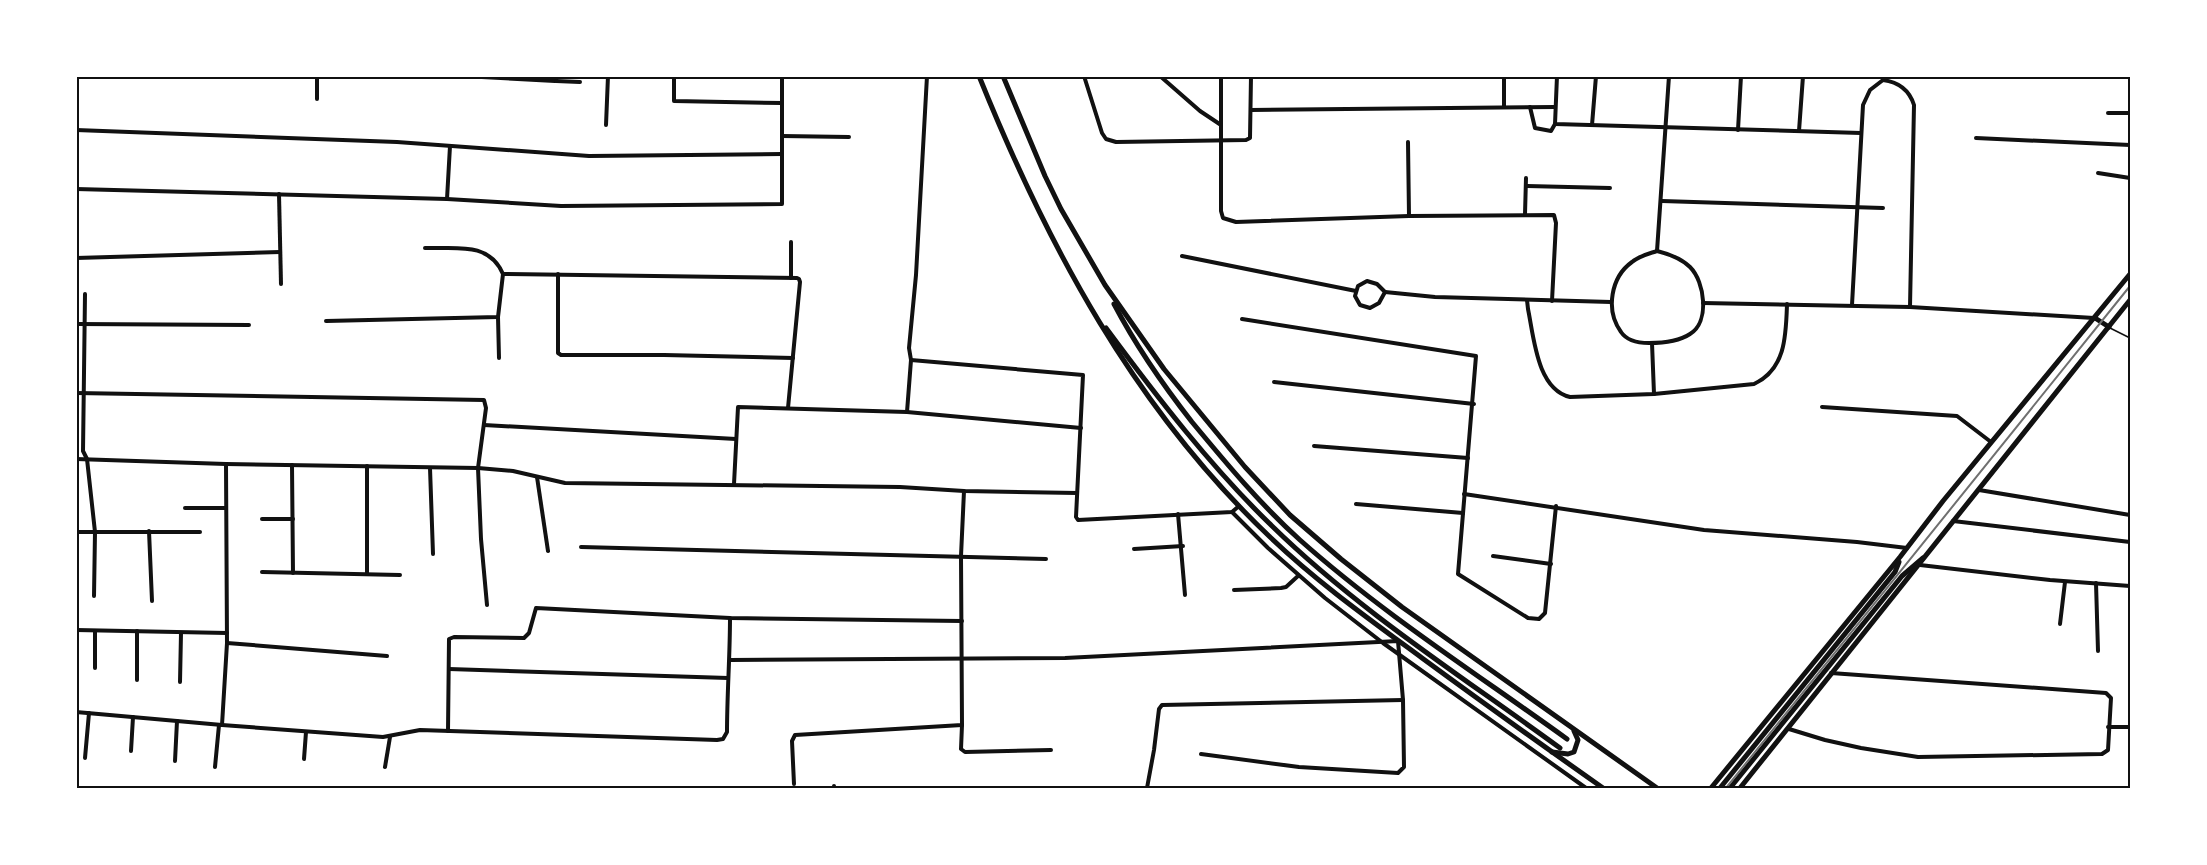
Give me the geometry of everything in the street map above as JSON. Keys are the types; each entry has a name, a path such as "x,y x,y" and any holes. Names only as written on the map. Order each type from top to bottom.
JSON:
{"main road":[{"path":"979,76 1039,215 1084,299 1152,402 1239,506 1269,537 1326,587 1603,789"},
{"path":"1003,76 1045,176 1121,317 1156,374 1224,461 1274,515 1350,582 1567,739"},
{"path":"1711,789 2130,274"},
{"path":"1105,285 1190,402 1245,467 1298,522 1341,560 1402,607 1657,789"},
{"path":"1084,299 1187,431 1272,526 1372,611 1560,748"},
{"path":"1725,771 1733,784 1741,787 2130,300"},
{"path":"2095,318 2109,327"},
{"path":"1720,789 1869,610 1912,565 1928,554"},
{"path":"1730,789 1869,610 1895,572 1900,557"},
{"path":"1550,751 1568,754 1574,752 1578,740 1572,727"}],"street":[{"path":"317,76 317,99"},
{"path":"463,76 557,79 580,82"},
{"path":"606,125 608,76"},
{"path":"674,76 674,101 782,103"},
{"path":"76,189 447,198 561,206 782,204 782,76"},
{"path":"907,412 911,360 909,348 916,275 927,76"},
{"path":"1084,76 1102,133 1111,142 1246,140 1250,138 1251,76"},
{"path":"1221,76 1221,211 1223,218 1236,222 1409,216 1554,215 1557,219 1552,301"},
{"path":"1504,76 1504,107"},
{"path":"1530,107 1537,130 1551,131 1556,122 1557,76"},
{"path":"1592,125 1596,76"},
{"path":"1657,251 1669,76"},
{"path":"1738,130 1742,76"},
{"path":"1799,131 1803,76"},
{"path":"1161,77 1200,111 1222,125"},
{"path":"1852,305 1861,133 1866,95 1883,78 1911,94 1914,105 1910,307"},
{"path":"1251,110 1556,107"},
{"path":"2108,113 2130,113"},
{"path":"1556,122 1667,128 1861,133"},
{"path":"76,130 244,135 589,156 782,154"},
{"path":"782,136 849,137"},
{"path":"1976,138 2130,145"},
{"path":"1408,142 1409,216"},
{"path":"447,198 450,146"},
{"path":"2098,173 2130,178"},
{"path":"1525,214 1526,178"},
{"path":"1527,186 1610,188"},
{"path":"279,194 281,284"},
{"path":"1662,201 1883,208"},
{"path":"791,242 791,278"},
{"path":"425,248 479,250 491,255 499,265 503,274 498,317 499,358"},
{"path":"1657,251 1676,257 1690,267 1697,279 1703,303 1698,325 1690,334 1669,342 1652,343 1634,341 1622,334 1615,320 1611,302 1617,278 1625,267 1640,257 1657,251"},
{"path":"76,258 280,252"},
{"path":"1182,256 1356,291"},
{"path":"503,274 799,279 788,408"},
{"path":"558,274 558,353 561,355 793,358"},
{"path":"1385,292 1379,303 1370,308 1360,305 1357,301 1358,286 1367,281 1377,284 1385,292 1435,297 1611,302"},
{"path":"85,294 83,451 87,459 95,532 94,596"},
{"path":"1527,300 1540,362 1554,390 1560,395 1570,397 1654,394 1744,387 1764,380 1772,372 1782,354 1786,336 1787,304"},
{"path":"1703,303 1910,307 2095,318"},
{"path":"327,321 498,317"},
{"path":"1242,319 1476,356 1474,404 1458,574 1528,618 1539,619 1545,614 1556,507"},
{"path":"76,324 249,326"},
{"path":"1652,343 1654,394"},
{"path":"911,360 1083,375 1076,517 1082,521 1232,512 1239,506"},
{"path":"1274,382 1474,404"},
{"path":"76,393 484,400 486,408 478,468 487,605"},
{"path":"734,484 738,407 907,412 1081,428"},
{"path":"1822,407 1957,416 1991,442"},
{"path":"484,426 736,439"},
{"path":"1314,446 1468,458"},
{"path":"76,459 478,468 513,471 565,483 900,487 964,491 1077,493"},
{"path":"215,767 227,643 226,464"},
{"path":"292,465 293,573"},
{"path":"367,466 367,574"},
{"path":"430,468 433,554"},
{"path":"537,477 549,551"},
{"path":"1979,490 2130,515"},
{"path":"964,491 961,556 961,749 965,752 1051,750"},
{"path":"1464,494 1704,530 1907,548"},
{"path":"1356,504 1463,513"},
{"path":"185,508 226,508"},
{"path":"1232,512 1298,576 1383,643 1586,789"},
{"path":"1178,514 1185,595"},
{"path":"262,519 293,519"},
{"path":"1953,521 2130,542"},
{"path":"149,531 152,601"},
{"path":"76,532 200,532"},
{"path":"1134,549 1182,546"},
{"path":"581,548 1046,559"},
{"path":"1493,556 1551,564"},
{"path":"1920,565 2065,582 2130,586"},
{"path":"262,572 400,575"},
{"path":"1234,590 1286,587 1298,576"},
{"path":"2060,624 2065,582"},
{"path":"2096,583 2098,651"},
{"path":"448,731 448,644 451,637 524,638 529,633 536,608 730,618 962,621"},
{"path":"76,712 390,737 411,731 448,731 723,739 727,732 730,618"},
{"path":"76,630 227,633"},
{"path":"95,631 95,668"},
{"path":"136,680 137,631"},
{"path":"180,682 181,633"},
{"path":"730,660 1065,658 1398,641 1403,700 1404,767 1398,773 1299,767 1201,754"},
{"path":"227,643 387,656"},
{"path":"448,669 728,678"},
{"path":"1789,729 1825,740 1900,755 1969,757 2102,754 2108,750 2110,698 2106,693 1831,673"},
{"path":"1147,789 1159,709 1162,705 1403,700"},
{"path":"85,758 89,713"},
{"path":"131,751 133,717"},
{"path":"175,761 177,720"},
{"path":"794,784 792,741 795,735 962,726"},
{"path":"2108,727 2130,727"},
{"path":"304,759 306,732"},
{"path":"385,767 390,737"}],"lane":[{"path":"2109,327 2130,338"}],"railway":[{"path":"1726,788 2130,286"}]}
